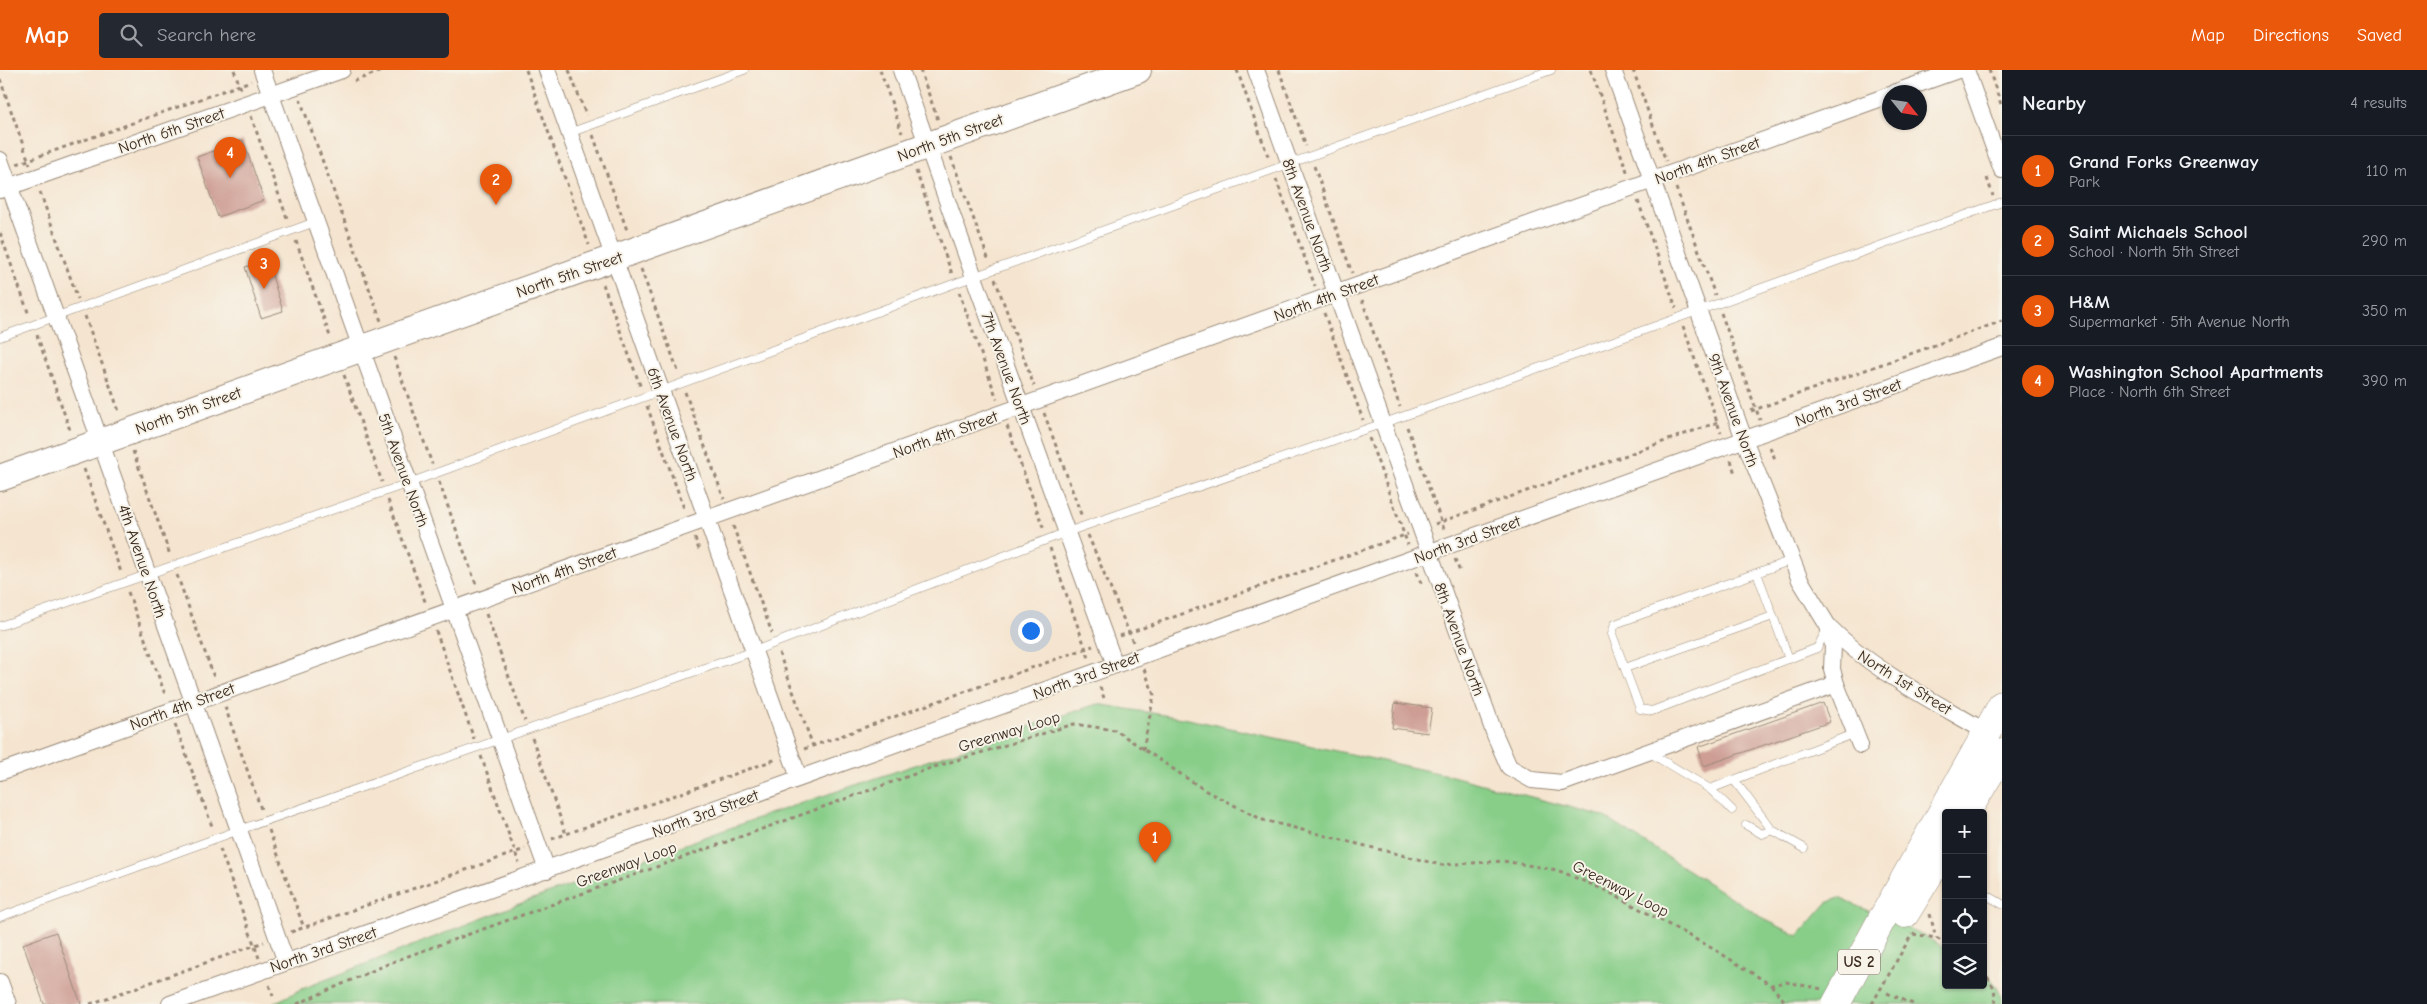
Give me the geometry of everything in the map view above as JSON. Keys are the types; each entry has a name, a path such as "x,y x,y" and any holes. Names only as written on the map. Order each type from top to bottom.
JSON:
{"highway":[{"name":"US 2","path":"1856,1004 1898,926 1994,736 2002,705"},
{"path":"1968,809 2002,753"},
{"name":"US 2","path":"1832,997 1898,926 1942,854"}],"main road":[{"name":"North 5th Street","path":"0,478 1138,70"}],"street":[{"name":"North 6th Street","path":"5,188 342,70"},
{"name":"6th Avenue North","path":"546,70 615,258 799,778"},
{"name":"7th Avenue North","path":"901,70 1115,665"},
{"name":"8th Avenue North","path":"1256,70 1495,735 1509,767 1532,780 1562,783 1836,684"},
{"name":"9th Avenue North","path":"1613,70 1744,439 1792,560 1810,598 1828,626 1833,645 1832,669 1858,739"},
{"path":"1916,85 1958,70"},
{"path":"1966,70 2002,170"},
{"name":"5th Avenue North","path":"263,73 315,222 348,352 409,484 547,870"},
{"name":"North 4th Street","path":"0,772 1882,98"},
{"name":"4th Avenue North","path":"2,164 5,188 56,317 89,446 148,576 286,962"},
{"name":"North 3rd Street","path":"170,1004 2002,347"},
{"name":"North 1st Street","path":"1828,626 1846,644 1876,667 1994,736"},
{"path":"0,982 8,1004"}],"lane":[{"path":"569,133 744,70"},
{"path":"0,626 409,484 956,283 1311,158 1551,70"},
{"path":"0,917 216,838 478,749 754,651 1067,532 1383,424 2002,202"},
{"path":"0,337 315,222"},
{"path":"1792,560 1615,624 1612,634 1640,708 1652,710 1817,648 1828,626"},
{"path":"1757,573 1789,659"},
{"path":"1625,668 1773,616"},
{"path":"1710,789 1858,739"},
{"path":"1648,752 1710,789 1732,810"},
{"path":"1734,780 1772,830 1804,848"},
{"path":"1746,825 1762,834 1772,830"},
{"path":"1987,895 2002,904"}],"path":[{"path":"234,70 292,231 348,352 386,492 524,878"},
{"path":"526,70 615,258 682,383 813,746"},
{"path":"569,70 589,126 644,397 702,558"},
{"path":"880,70 927,145 992,270 1085,526 1154,695 1143,750"},
{"path":"920,70 927,145 956,283 1104,698"},
{"path":"1237,70 1422,586"},
{"path":"1279,70 1460,572"},
{"path":"1591,70 1736,474"},
{"path":"1633,70 1775,459"},
{"path":"1989,70 2002,107"},
{"path":"2,164 29,160 240,85 263,73"},
{"path":"0,80 304,928"},
{"path":"296,87 566,834"},
{"path":"0,233 33,325 89,446 125,584 273,996"},
{"path":"90,1004 2002,321"},
{"name":"Greenway Loop","path":"297,1004 398,960 714,846 931,768 1074,724 1115,730 1206,791 1263,820 1440,865 1503,861 1557,870 1605,890 1717,952 1771,985 1787,1004"},
{"path":"772,750 784,784"},
{"path":"1872,1004 1898,926 1942,942"},
{"path":"1987,977 1994,988 1996,1004"},
{"path":"1771,985 1786,982 1832,997"},
{"path":"1887,993 1913,1004"}],"green space":[{"path":"1097,704 1188,719 1452,776 1603,816 1768,921 1798,936 1827,903 1839,898 1923,935 1942,947 1942,989 1987,989 1987,975 1996,986 2002,1004 272,1004 302,989 519,904 766,815"}],"building":[{"path":"243,140 264,200 218,217 197,157"},
{"path":"267,260 283,311 261,318 245,267"},
{"path":"1395,703 1432,708 1428,733 1392,728"},
{"path":"1823,703 1830,722 1704,766 1698,747"},
{"path":"56,932 81,1004 44,1004 23,944"}],"place":[{"name":"Washington School Apartments","path":"230,178"},
{"name":"Saint Michaels School","path":"496,205"},
{"name":"H&M","path":"264,289"},
{"name":"Grand Forks Greenway","path":"1155,863"}]}
